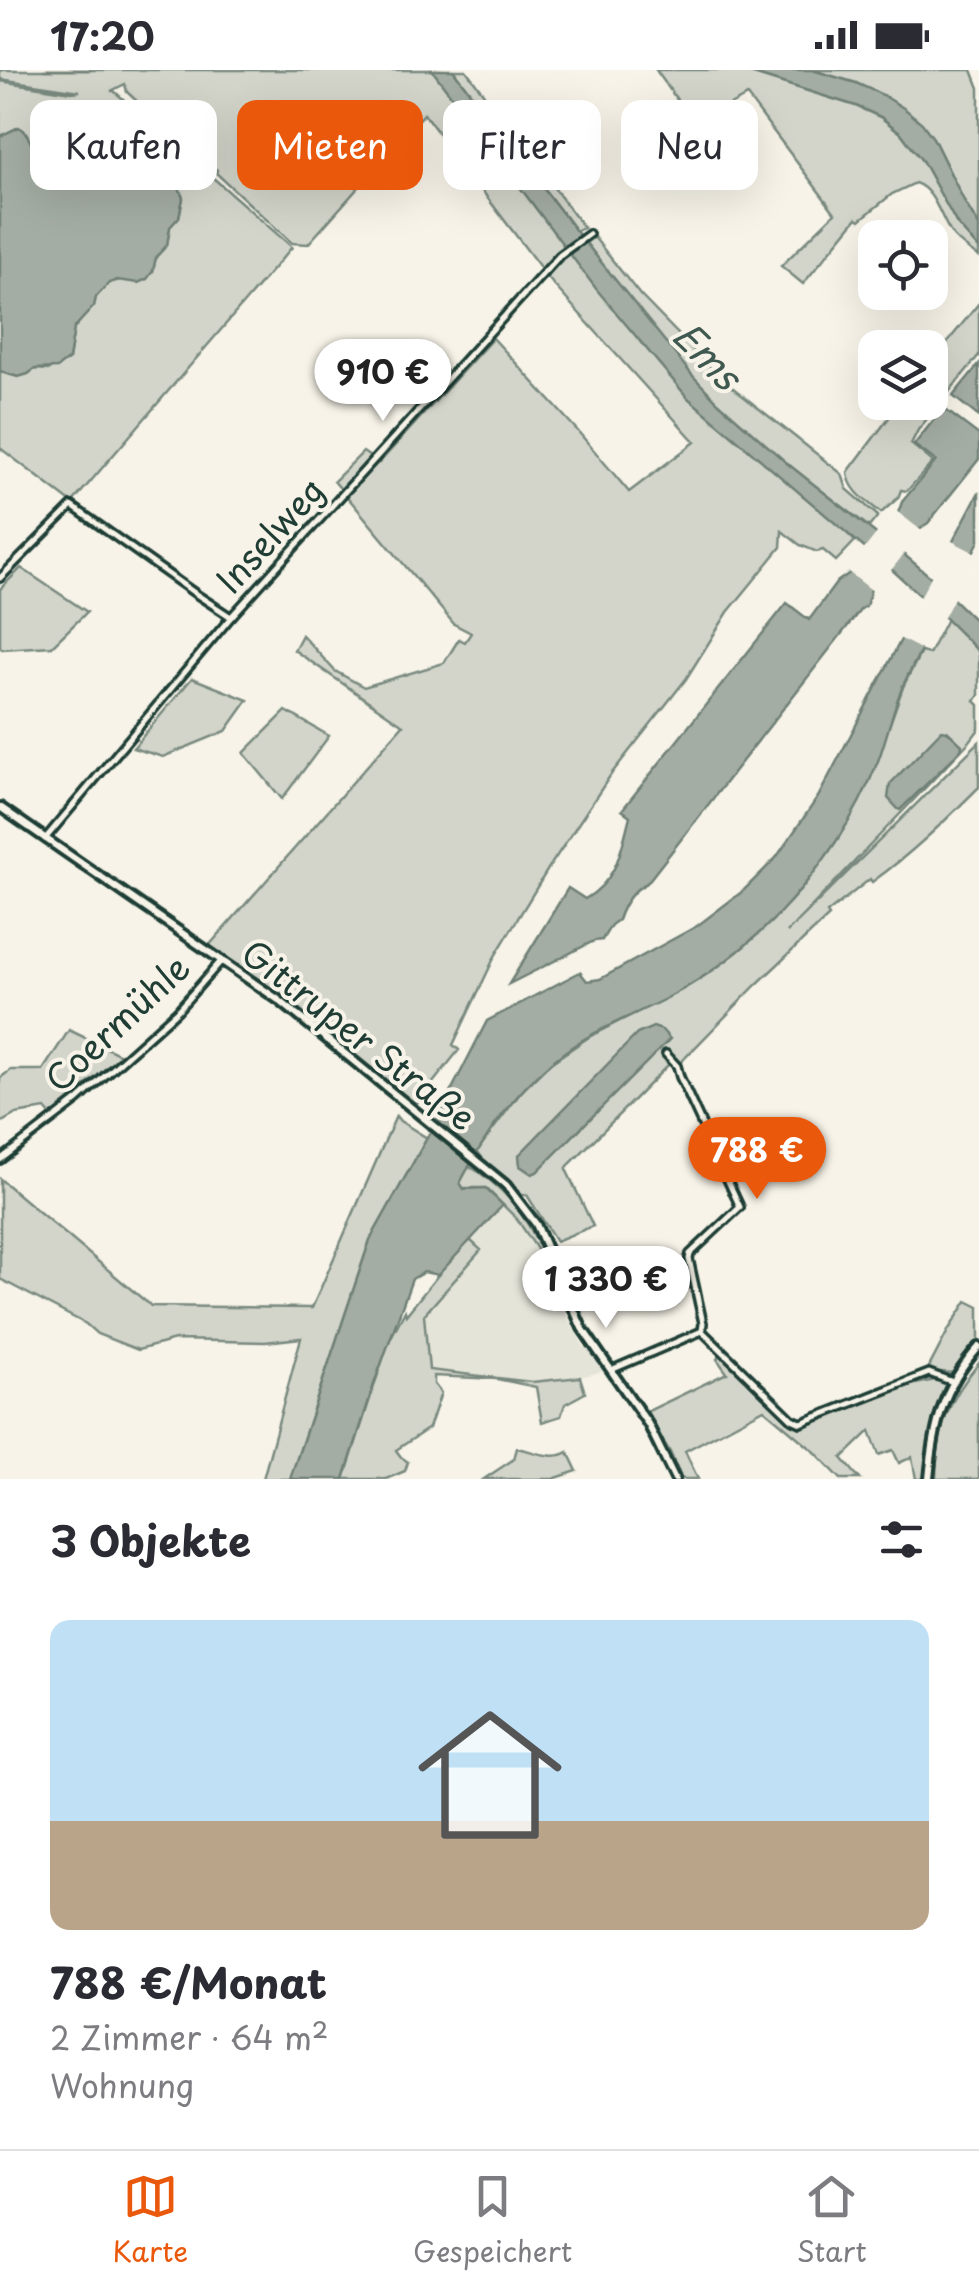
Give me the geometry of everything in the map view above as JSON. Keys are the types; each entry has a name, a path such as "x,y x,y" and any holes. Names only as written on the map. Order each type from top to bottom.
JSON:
{"street":[{"name":"Inselweg","path":"44,840 232,617 560,255 589,234"},
{"path":"0,578 72,506 232,617"},
{"name":"Gittruper Straße","path":"0,807 280,1000 506,1185 536,1224 577,1319 648,1424 676,1479"},
{"name":"Coermühle","path":"0,1160 78,1100 177,1011 222,960"},
{"path":"666,1054 677,1066 740,1207 690,1254 702,1332"},
{"path":"611,1370 702,1332"},
{"path":"702,1332 792,1419 802,1423 929,1373 952,1382"},
{"path":"930,1479 938,1418 952,1382 979,1347"}],"shaded area":[{"path":"0,70 441,70 464,100 443,100 443,139 423,115 423,100 237,100 237,190 356,190 308,244 292,243 217,174 217,100 136,100 125,84 111,91 124,100 30,100 30,142 0,136 0,81 80,91 0,79"},
{"path":"432,70 453,70 476,100 454,100"},
{"path":"453,70 466,70 488,100 476,100"},
{"path":"656,70 741,70 880,117 901,133 923,162 957,224 979,249 979,257 953,236 948,220 933,198 915,183 892,194 860,220 857,218 803,284 781,266 835,213 758,111 758,100 747,96 739,100 677,100"},
{"path":"741,70 812,70 856,83 905,109 933,138 979,226 979,249 957,224 923,162 901,133 881,117"},
{"path":"812,70 972,70 979,88 979,226 933,138 856,83"},
{"path":"19,127 25,131 30,140 30,190 180,190 183,198 167,245 156,257 147,279 138,283 109,283 74,328 69,359 57,368 35,369 18,377 0,371 0,136"},
{"path":"217,181 292,247 72,503 0,448 0,372 18,377 34,369 48,370 69,359 74,328 109,283 153,271 156,257 167,245 170,227 179,217 183,198 180,190 217,190"},
{"path":"482,190 532,190 623,309 855,541 836,561 823,550 817,552 800,545 782,531 781,547 728,612 686,679 612,773 548,869 495,956 453,1045 459,1050 417,1103 410,1102 283,999 207,948 403,725 294,650 302,635 335,671 364,687 444,663 459,639 465,642 471,633 454,624 334,481 363,452 379,463 493,338 629,492 695,442 552,283"},
{"path":"522,190 545,190 692,375 718,402 879,536 936,461 914,445 934,420 948,420 948,412 979,435 979,459 901,552 933,579 979,492 979,541 950,596 979,624 979,652 941,614 902,688 878,761 858,804 834,845 790,901 750,941 712,971 587,1037 540,1072 509,1106 460,1183 464,1189 485,1188 503,1205 438,1275 424,1272 412,1279 344,1479 290,1479 370,1240 487,1021 580,972 587,981 600,979 697,926 743,891 776,858 818,797 923,598 889,567 871,589 866,606 647,883 629,898 602,940 509,984 568,888 585,899 605,883 621,852 630,816 622,810 787,603 809,620 837,582 868,551 688,398 597,290"},
{"path":"545,190 556,190 584,228 576,231"},
{"path":"594,237 640,295 723,380 842,474 847,489 878,516 869,527 770,449 697,380 586,243"},
{"path":"979,303 979,355 948,393 948,342"},
{"path":"979,364 979,417 953,396"},
{"path":"887,420 926,420 911,444 933,462 881,513 855,490 848,472"},
{"path":"21,568 87,612 52,646 0,647 0,589"},
{"path":"947,619 979,652 979,695 975,701 979,705 979,729 787,932 979,742 979,787 900,860 827,913 829,916 677,1066 669,1064 568,1166 593,1226 556,1241 527,1195 520,1195 480,1159 477,1151 521,1092 549,1064 589,1037 693,983 753,938 800,891 846,825 869,782 903,687 921,652 929,654"},
{"path":"192,678 248,700 226,731 163,757 133,748"},
{"path":"286,711 329,736 282,799 244,753"},
{"path":"942,730 962,745 961,750 898,809 888,798 890,784"},
{"path":"653,1027 670,1039 537,1172 532,1174 520,1166 519,1155 637,1034"},
{"path":"69,1030 121,1055 51,1116 45,1109 16,1114 0,1123 0,1078 11,1070 43,1070"},
{"path":"396,1116 427,1138 370,1240 290,1479 263,1479 301,1338 265,1342 175,1340 138,1350 97,1334 86,1324 0,1279 0,1179 151,1306 312,1308"},
{"path":"469,1166 518,1209 539,1244 564,1305 537,1249 517,1219 486,1188 462,1188 460,1182"},
{"path":"503,1205 537,1249 566,1315 584,1347 590,1346 605,1371 532,1382 428,1370 424,1315 480,1250 470,1240"},
{"path":"470,1240 481,1250 424,1315 429,1370 532,1382 580,1377 585,1393 565,1404 561,1416 542,1422 536,1387 497,1379 434,1376 434,1384 441,1393 429,1428 396,1450 408,1462 405,1471 386,1479 344,1479 388,1343 405,1311 406,1315"},
{"path":"967,1301 979,1307 979,1343 954,1373 927,1371 949,1329"},
{"path":"720,1355 788,1420 804,1426 911,1385 935,1380 946,1383 932,1430 926,1479 916,1479 912,1457 899,1463 893,1450 879,1455 870,1431 842,1458 860,1479 841,1479 764,1409 685,1451 698,1479 682,1479 646,1412 727,1373 717,1359"},
{"path":"979,1363 979,1479 936,1479 946,1417"},
{"path":"517,1448 550,1455 568,1452 577,1471 553,1479 484,1479 514,1459"}],"pier":[{"path":"895,510 922,531 874,592 847,571"},
{"path":"950,540 977,554 926,652 899,638"}],"waterway":[{"path":"44,70 91,70"}],"water label":[{"name":"Ems","path":"706,356"}]}
